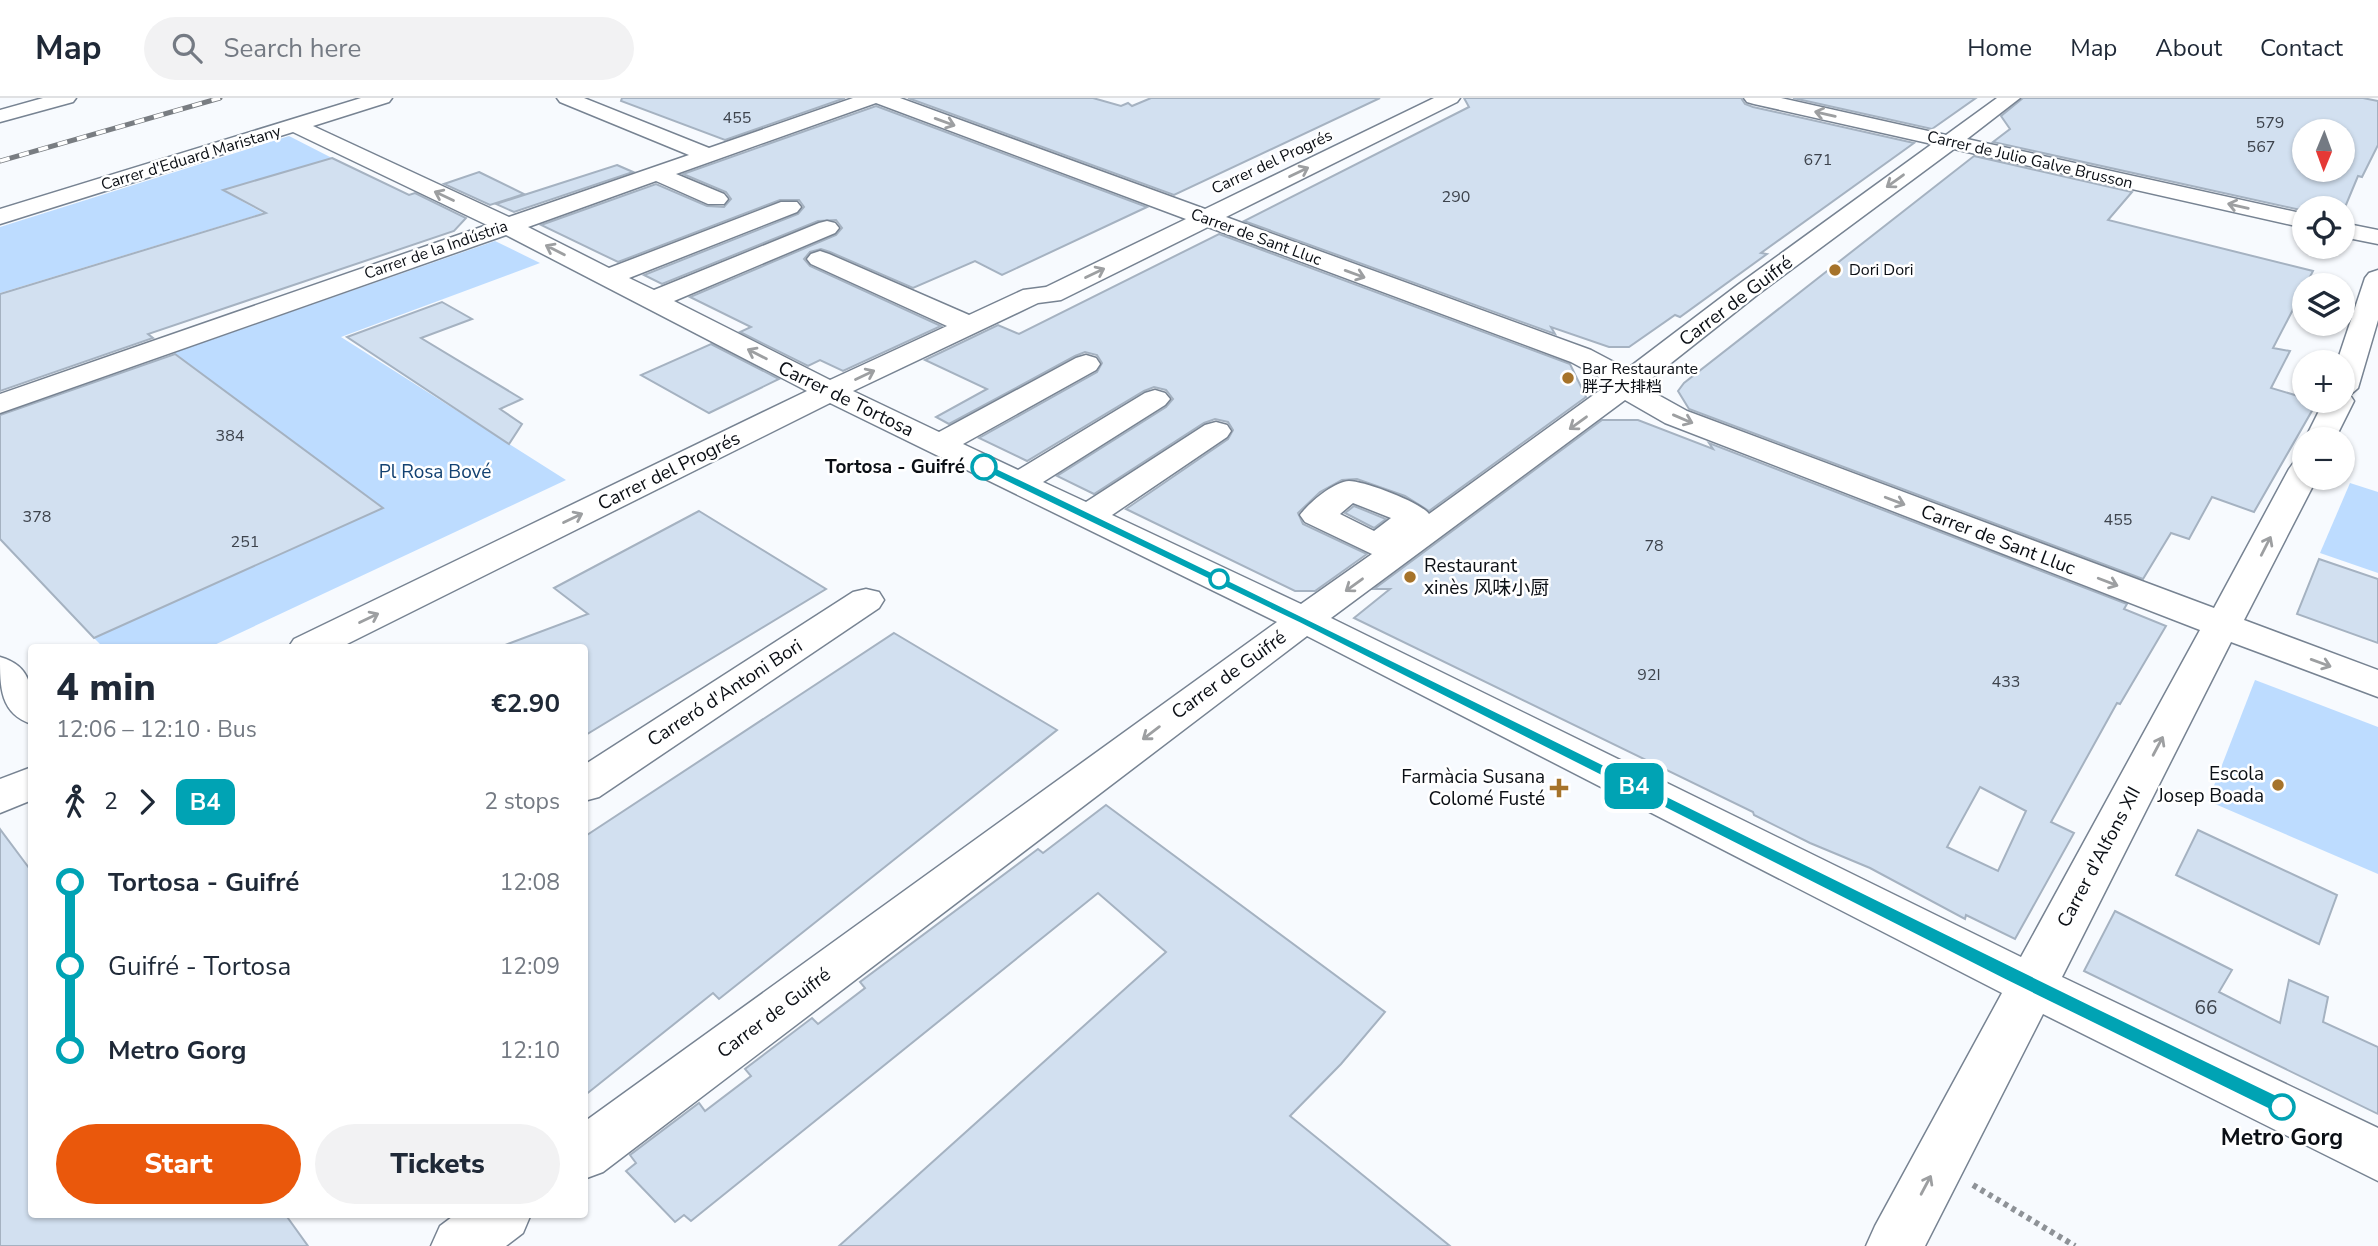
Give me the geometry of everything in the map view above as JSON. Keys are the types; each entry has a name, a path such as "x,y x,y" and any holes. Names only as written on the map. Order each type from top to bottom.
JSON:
{"street":[{"path":"0,105 65,98"},
{"name":"Carrer d'Eduard Maristany","path":"0,217 382,98"},
{"path":"567,98 721,152"},
{"path":"601,98 721,152"},
{"name":"Carrer de la Indústria","path":"0,404 872,98"},
{"name":"Carrer de Sant Lluc","path":"881,98 1175,208 1203,208 1581,356 1676,417 2378,684"},
{"name":"Carrer del Progrés","path":"1285,156 1406,98"},
{"name":"Carrer del Progrés","path":"315,644 830,391 970,326 1032,285 1052,294 1203,208 1450,98"},
{"name":"Carrer de Julio Galve Brusson","path":"1754,98 2292,218"},
{"name":"Carrer de Guifré","path":"588,1151 1304,620 1595,410 1626,384 2010,98"},
{"path":"0,116 31,100"},
{"name":"Carrer de Tortosa","path":"294,125 506,225 830,391 1304,620 2031,985 2378,1155"},
{"path":"657,174 716,199"},
{"path":"608,277 789,207"},
{"path":"1144,223 1175,208"},
{"path":"653,300 827,228"},
{"path":"2355,232 2378,237"},
{"path":"820,259 970,326"},
{"path":"2355,350 2378,278"},
{"path":"940,445 1086,364"},
{"path":"1019,483 1155,399"},
{"path":"1088,516 1216,431"},
{"name":"Carrer d'Alfons XII","path":"1895,1246 2294,490"},
{"name":"Carreró d'Antoni Bori","path":"588,783 866,600"},
{"path":"0,670 28,705"},
{"path":"0,797 28,784"}],"path":[{"path":"1972,1184 2075,1246"}],"green space":[{"path":"289,136 332,158 222,190 263,213 0,293 0,227"},
{"name":"Pl Rosa Bové","path":"495,241 540,263 341,337 566,480 216,644 100,644 94,638 383,508 173,353"},
{"path":"2355,485 2378,492 2378,573 2320,553 2347,490 2355,490"},
{"path":"2255,680 2378,727 2378,874 2208,801"}],"building":[{"path":"622,98 845,98 725,140 621,101"},
{"path":"908,98 1093,98 1121,106 1128,103 1132,106 1151,98 1380,98 1174,195"},
{"path":"1464,98 1741,98 1745,104 1753,107 1914,143 1761,253 1767,254 1680,317 1675,315 1629,347 1609,347 1551,327 1555,334 1244,221 1469,107"},
{"path":"1793,98 1976,98 1932,129"},
{"path":"2023,98 2363,98 2378,101 2378,145 2362,177 2358,176 2356,181 2356,119 2292,119 2292,182 2356,182 2350,196 2292,196 2292,208 1993,142 2010,129 2001,116"},
{"path":"876,106 1147,207 1002,275 975,261 913,288 830,252 821,249 810,252 804,259 810,266 941,326 843,371 820,360 808,366 740,332 751,327 690,297 836,235 842,228 836,220 818,221 662,284 644,275 798,214 804,207 799,200 780,200 618,262 541,225 656,184 707,206 724,207 731,199 726,192 683,174"},
{"path":"1974,156 2132,192 2108,220 2313,271 2292,273 2292,311 2273,348 2290,351 2271,388 2292,394 2292,413 2311,413 2303,427 2292,427 2292,446 2254,512 2212,497 2189,539 2171,533 2143,579 1689,409 1678,391 1684,383"},
{"path":"332,158 409,195 415,193 466,218 454,231 148,334 153,338 0,391 0,294 266,213 223,190"},
{"path":"617,165 633,172 514,212 496,204"},
{"path":"479,172 524,194 490,205 444,184"},
{"path":"1219,234 1570,364 1586,397 1429,511 1405,496 1357,479 1342,480 1320,492 1298,513 1303,524 1367,554 1315,591 1295,591 1126,509 1228,439 1233,430 1228,422 1215,419 1204,423 1094,494 1057,476 1166,407 1173,399 1166,390 1154,387 1144,391 1027,461 979,438 1097,372 1102,363 1097,355 1085,352 1075,356 949,424 936,417 987,389 925,360 998,325 1019,334"},
{"path":"442,302 472,319 421,338 522,399 500,409 522,424 509,444 347,337"},
{"path":"711,344 779,379 709,413 641,375"},
{"path":"175,354 383,508 94,638 0,539 0,415"},
{"path":"1602,420 1638,420 1713,449 1709,443 2127,604 2124,609 2166,626 2120,704 2117,703 2051,822 2074,833 2015,939 1966,915 1965,919 1870,868 1810,843 1754,815 1753,812 1354,618 1390,589 1374,589","holes":["1980,787 2026,811 1998,871 1947,847"]},
{"path":"1354,506 1386,519 1374,528 1345,513"},
{"path":"699,511 826,589 588,734 588,644 508,644 588,614 554,588"},
{"path":"2319,559 2378,579 2378,643 2297,614"},
{"path":"894,633 1057,730 719,999 713,993 588,1093 588,834"},
{"path":"1106,805 1385,1012 1341,1064 1290,1116 1450,1246 839,1246 1166,952 1098,893 691,1221 684,1215 675,1222 626,1171 636,1163 630,1155 699,1103 705,1111 751,1076 745,1069 812,1018 818,1024 865,988 860,982 1038,849 1043,853"},
{"path":"0,829 28,867 28,1218 288,1218 308,1246 0,1246"},
{"path":"2198,830 2337,895 2319,944 2176,875"},
{"path":"2115,911 2232,970 2219,992 2280,1023 2289,980 2328,997 2323,1022 2378,1047 2378,1114 2084,971"}],"railway":[{"path":"0,161 220,98"}],"bus line":[{"name":"B4","path":"984,467 1304,620 2011,975 2282,1107"}],"place":[{"name":"Dori Dori","path":"1835,270"},
{"name":"Bar Restaurante 胖子大排档","path":"1568,378"},
{"name":"Tortosa - Guifré","path":"984,467"},
{"name":"Restaurant xinès 风味小厨","path":"1410,577"},
{"name":"Escola Josep Boada","path":"2278,785"},
{"name":"Farmàcia Susana Colomé Fusté","path":"1559,788"},
{"name":"Metro Gorg","path":"2282,1107"}]}
